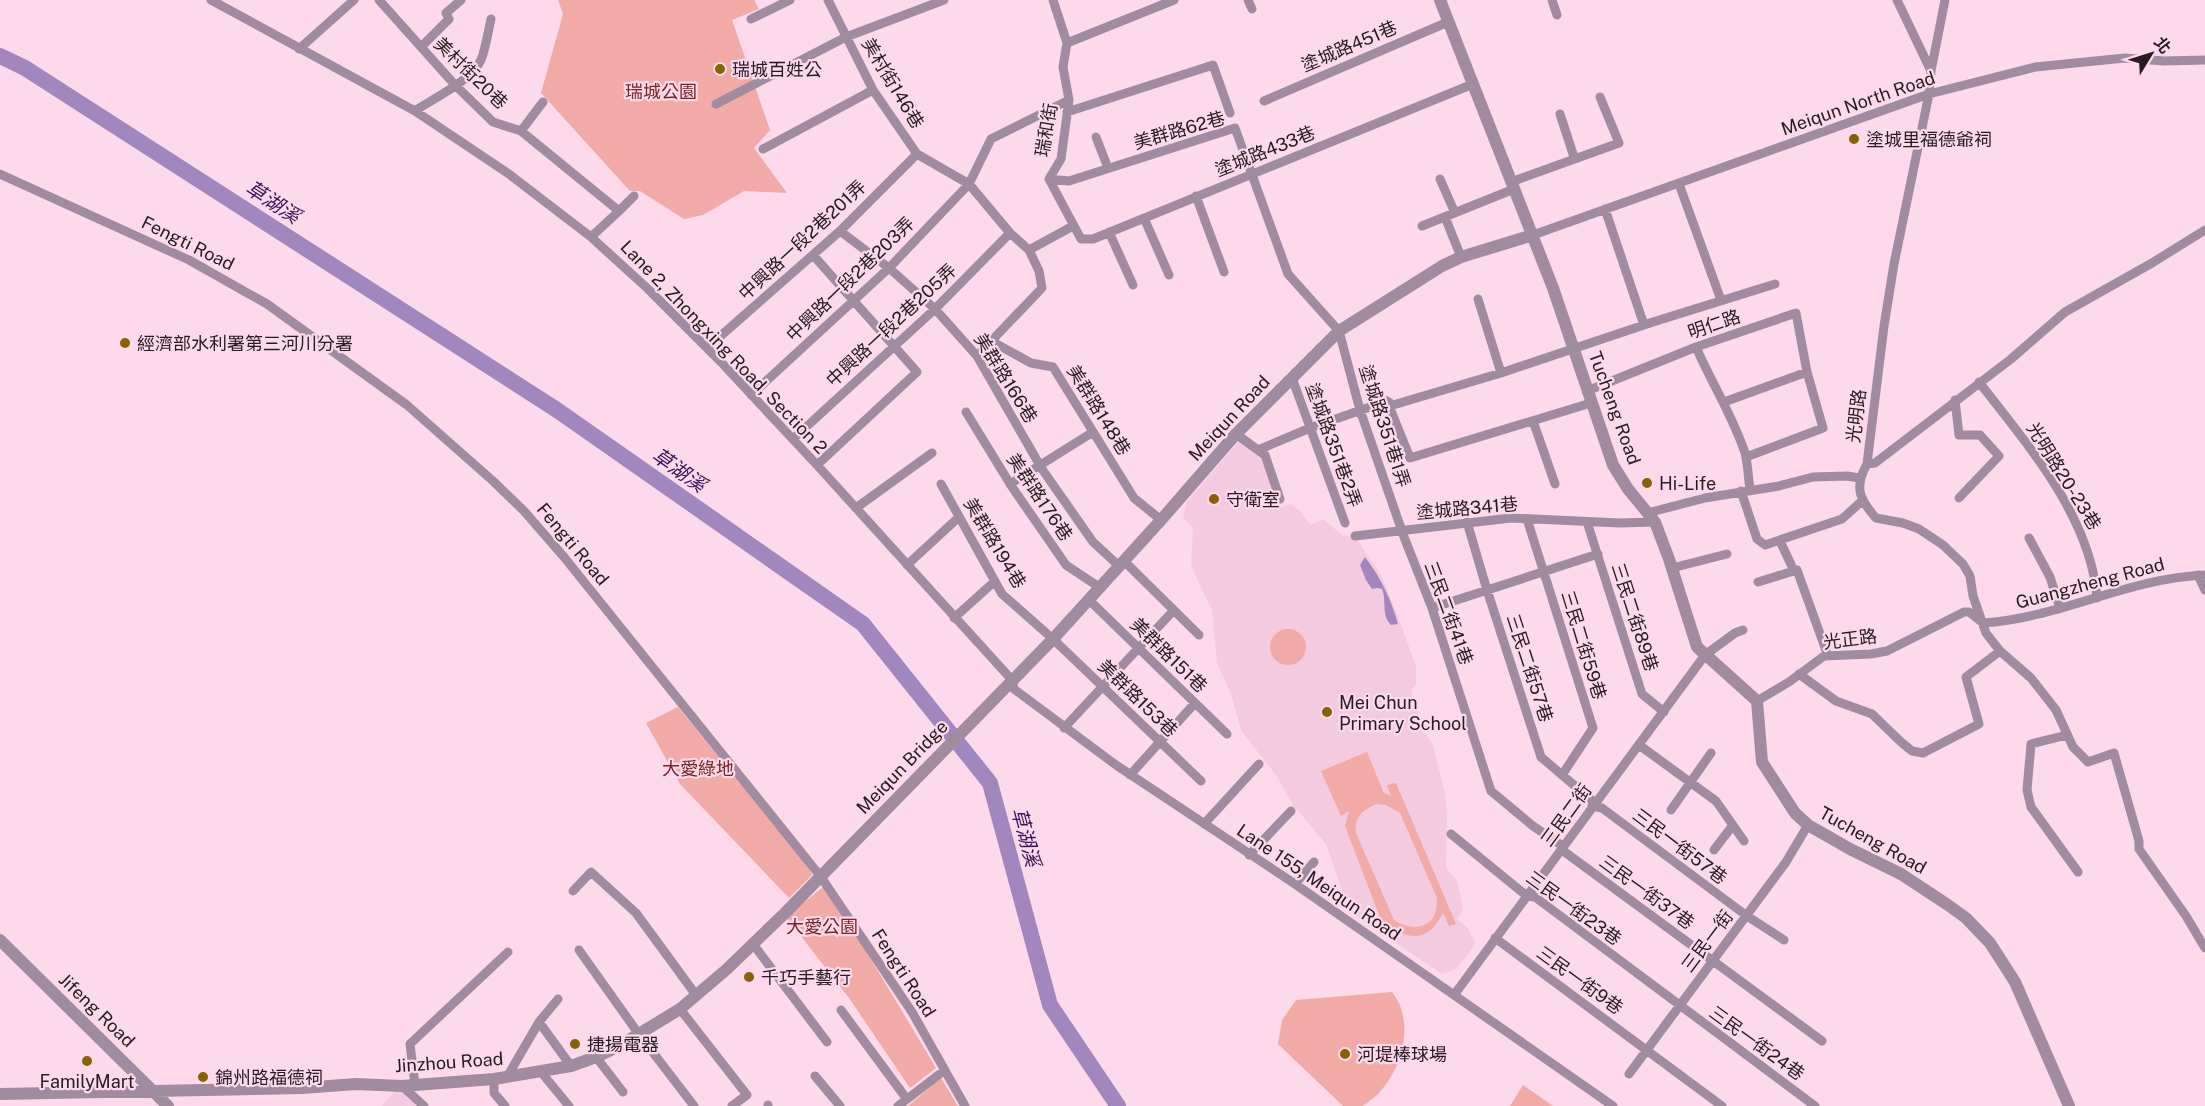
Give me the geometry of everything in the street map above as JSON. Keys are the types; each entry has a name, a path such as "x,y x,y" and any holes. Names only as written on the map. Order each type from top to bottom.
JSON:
{"street":[{"name":"Lane 2, Zhongxing Road, Section 2","path":"211,0 415,111 509,174 591,237 647,288 707,348 817,465 1012,680"},
{"path":"299,49 354,0"},
{"name":"美村街20巷","path":"379,0 455,85 493,122 521,131 619,211"},
{"path":"421,47 449,19 446,13 461,0"},
{"path":"751,19 790,0"},
{"name":"美村街146巷","path":"828,0 873,90 918,154 969,184 1010,233 1029,250 1039,271 1042,288 977,356"},
{"path":"716,104 846,37 944,0"},
{"name":"瑞和街","path":"1053,0 1067,43 1063,67 1069,100 1061,159 1049,179 1074,226"},
{"path":"1067,43 1174,0"},
{"name":"Tucheng Road","path":"1440,0 1533,235 1613,465 1651,517 1672,568 1697,647 1756,701 1762,762 1795,813 1808,825 1901,874 1966,918 1990,943 2016,982 2070,1106"},
{"path":"1552,0 1557,15"},
{"path":"1897,0 1931,71"},
{"name":"光明路","path":"1945,0 1931,71 1929,94 1889,295 1867,464 1875,463 2011,359 2065,312 2205,230"},
{"path":"415,111 470,74 480,61 491,19"},
{"name":"塗城路451巷","path":"1264,100 1448,22"},
{"name":"Meiqun North Road","path":"1533,235 1929,94 2035,67 2126,58 2164,61 2205,60"},
{"path":"1067,112 1213,65 1230,112"},
{"name":"塗城路433巷","path":"1074,226 1081,238 1093,239 1473,84"},
{"path":"763,150 873,90"},
{"path":"1422,226 1455,213 1574,157 1619,143 1600,97"},
{"name":"中興路一段2巷203弄","path":"751,395 889,268 969,184 991,139 1069,100"},
{"path":"521,131 543,102"},
{"path":"1560,114 1574,157"},
{"name":"美群路62巷","path":"1049,179 1069,181 1235,128 1288,274 1339,331"},
{"path":"1096,137 1108,168"},
{"name":"中興路一段2巷201弄","path":"707,348 840,231 918,154"},
{"name":"Fengti Road","path":"0,174 159,245 225,279 267,304 407,405 493,481 524,511 564,557 825,873 912,1012 965,1106"},
{"path":"1440,179 1455,213"},
{"path":"1679,183 1721,300"},
{"path":"591,237 634,196"},
{"path":"1196,196 1224,272"},
{"path":"1605,209 1644,325"},
{"path":"1445,217 1461,257"},
{"path":"1144,218 1168,275"},
{"path":"1029,250 1074,226"},
{"name":"美群路166巷","path":"840,231 889,268 935,309 977,356 1040,465 1093,542 1121,563 1199,635"},
{"path":"1109,232 1133,285"},
{"name":"中興路一段2巷205弄","path":"793,439 935,309 1010,233"},
{"name":"Meiqun Road","path":"1001,691 1053,639 1236,434 1339,331 1442,266 1461,257 1533,235"},
{"path":"813,255 917,372 817,465"},
{"path":"1387,401 1393,405 1501,373 1776,284"},
{"path":"1478,299 1501,373"},
{"name":"明仁路","path":"1587,391 1696,347 1796,313 1807,372"},
{"name":"塗城路351巷1弄","path":"1339,331 1360,410 1402,530"},
{"name":"美群路148巷","path":"991,341 1031,363 1053,367 1134,498 1161,520"},
{"path":"1696,347 1708,375 1724,402 1746,457 1746,490 1756,538 1765,545 1842,519 1863,500"},
{"path":"1724,402 1807,372 1823,428 1746,457"},
{"name":"塗城路351巷2弄","path":"1292,378 1345,523"},
{"name":"光明路20-23巷","path":"1979,382 2031,449 2073,515 2087,545 2096,577 2097,598"},
{"path":"1955,400 1959,435 1980,435 1999,456 1959,498"},
{"path":"1258,450 1310,428 1387,401"},
{"path":"1387,401 1410,458 1592,403"},
{"name":"美群路176巷","path":"966,412 1010,484 1066,565 1099,587"},
{"path":"1533,421 1555,484"},
{"path":"1010,484 1092,432"},
{"path":"1236,434 1264,455 1280,499"},
{"path":"856,508 932,453"},
{"path":"1867,464 1859,478 1863,500 1876,518 1903,523 1919,529 1943,545 1970,576 1972,596 1986,633 2000,651 2031,678 2056,710 2073,747 2088,762 2114,753 2139,841 2139,849 2186,916 2205,948"},
{"path":"1651,517 1746,490 1779,486 1813,477 1859,478"},
{"name":"美群路194巷","path":"941,484 1002,594 1053,639"},
{"path":"907,565 959,517"},
{"name":"塗城路341巷","path":"1355,536 1511,518 1587,522 1651,517"},
{"name":"三民二街59巷","path":"1527,519 1593,728 1562,775"},
{"name":"三民二街57巷","path":"1467,522 1541,757 1594,804"},
{"name":"三民二街89巷","path":"1587,522 1642,694 1664,712"},
{"name":"三民二街41巷","path":"1402,530 1432,608 1491,791 1563,848"},
{"path":"2029,538 2050,577 2060,608"},
{"path":"1780,541 1794,572"},
{"path":"1432,608 1598,554"},
{"path":"1672,568 1727,554"},
{"path":"1758,582 1797,570 1828,656"},
{"path":"2202,575 2205,590"},
{"name":"Guangzheng Road","path":"1984,623 2010,621 2170,578 2202,575"},
{"path":"954,618 995,581"},
{"name":"美群路151巷","path":"1088,599 1227,734"},
{"path":"1064,728 1174,610"},
{"name":"光正路","path":"1756,701 1821,658 1887,651 1964,612 1969,612 1984,623"},
{"name":"三民二街","path":"1454,995 1706,655 1738,629"},
{"name":"美群路153巷","path":"1053,639 1201,781"},
{"path":"1799,674 1836,701 1872,714 1912,751 1923,753 1979,724 1966,677 2000,651"},
{"name":"Lane 155, Meiqun Road","path":"1012,680 1014,689 1130,775 1295,884 1613,1106"},
{"name":"Meiqun Bridge","path":"825,873 1001,691"},
{"path":"1130,775 1195,703"},
{"path":"2067,735 2031,744 2026,790 2031,807 2078,872"},
{"path":"1639,745 1716,801 1744,841"},
{"path":"1671,810 1712,753"},
{"path":"1204,824 1259,764"},
{"name":"三民一街57巷","path":"1594,804 1747,916 1784,940"},
{"path":"1249,855 1291,811"},
{"path":"1714,850 1733,825"},
{"name":"三民一街","path":"1629,1074 1786,862 1808,825"},
{"name":"三民一街23巷","path":"1451,834 1527,896 1535,897 1679,1006"},
{"name":"三民一街37巷","path":"1563,848 1822,1041"},
{"path":"1295,884 1314,862"},
{"path":"573,891 591,872 636,913 696,995"},
{"name":"Jinzhou Road","path":"0,1094 302,1088 356,1084 402,1086 494,1079 571,1066 596,1057 680,1009 753,944 825,873"},
{"name":"三民一街9巷","path":"1495,938 1722,1106"},
{"name":"Jifeng Road","path":"0,940 168,1106"},
{"path":"753,944 827,1042"},
{"path":"579,950 638,1034 694,1106"},
{"path":"415,1085 410,1044 508,952"},
{"path":"507,1077 539,1022 558,999"},
{"name":"三民一街24巷","path":"1679,1006 1815,1106"},
{"path":"680,1009 747,1095 732,1106"},
{"path":"841,1010 906,1098"},
{"path":"539,1022 571,1066"},
{"path":"596,1057 623,1092"},
{"path":"898,1106 945,1070"},
{"path":"542,1072 569,1106"},
{"path":"815,1076 840,1106"},
{"path":"494,1079 494,1093 505,1106"},
{"path":"402,1086 424,1106"}],"shaded area":[{"name":"Mei Chun Primary School","path":"1240,440 1260,456 1281,507 1291,504 1301,512 1310,525 1323,519 1343,536 1355,536 1382,577 1397,614 1416,666 1416,685 1411,690 1424,731 1433,745 1445,794 1446,868 1457,881 1463,910 1457,919 1467,927 1475,942 1457,968 1448,972 1442,974 1353,914 1348,907 1326,844 1293,805 1278,778 1241,730 1231,694 1217,663 1212,610 1191,566 1193,528 1183,517 1186,503"},
{"path":"1365,557 1385,589 1398,624 1391,625 1388,621 1382,589 1372,589 1366,580 1360,565"},
{"path":"403,1090 419,1106 382,1106 395,1091"}],"green space":[{"name":"瑞城公園","path":"558,0 754,0 759,9 732,20 770,130 754,148 787,193 744,191 703,215 684,219 640,191 630,191 541,93 563,14"},
{"path":"1288,629 1301,634 1306,647 1301,660 1288,665 1275,660 1270,647 1275,634"},
{"name":"大愛綠地","path":"678,707 808,867 812,875 789,898 680,784 646,723"},
{"path":"1367,752 1382,792 1391,796 1387,785 1396,783 1456,924 1449,926 1443,913 1431,930 1418,936 1402,934 1383,925 1345,826 1349,811 1341,816 1321,771","holes":["1377,804 1386,805 1400,813 1437,898 1434,916 1424,925 1417,927 1410,927 1394,920 1356,833 1356,822 1360,814"]},
{"name":"大愛公園","path":"823,887 866,951 936,1068 910,1088 849,998 786,917"},
{"name":"河堤棒球場","path":"1392,992 1403,1017 1403,1045 1386,1085 1362,1106 1343,1106 1278,1044 1282,1020 1296,1000"},
{"path":"941,1078 958,1106 908,1106"},
{"path":"1523,1085 1526,1087 1553,1106 1510,1106"}],"waterway":[{"name":"草湖溪","path":"0,56 25,68 557,410 863,624 990,783 1050,1005 1118,1106"}],"place":[{"name":"瑞城百姓公","path":"720,69"},
{"name":"塗城里福德爺祠","path":"1854,139"},
{"name":"經濟部水利署第三河川分署","path":"125,343"},
{"name":"Hi-Life","path":"1647,483"},
{"name":"守衛室","path":"1214,499"},
{"name":"Mei Chun Primary School","path":"1327,712"},
{"name":"千巧手藝行","path":"749,977"},
{"name":"捷揚電器","path":"575,1044"},
{"name":"河堤棒球場","path":"1345,1054"},
{"name":"FamilyMart","path":"87,1061"},
{"name":"錦州路福德祠","path":"203,1077"}]}
